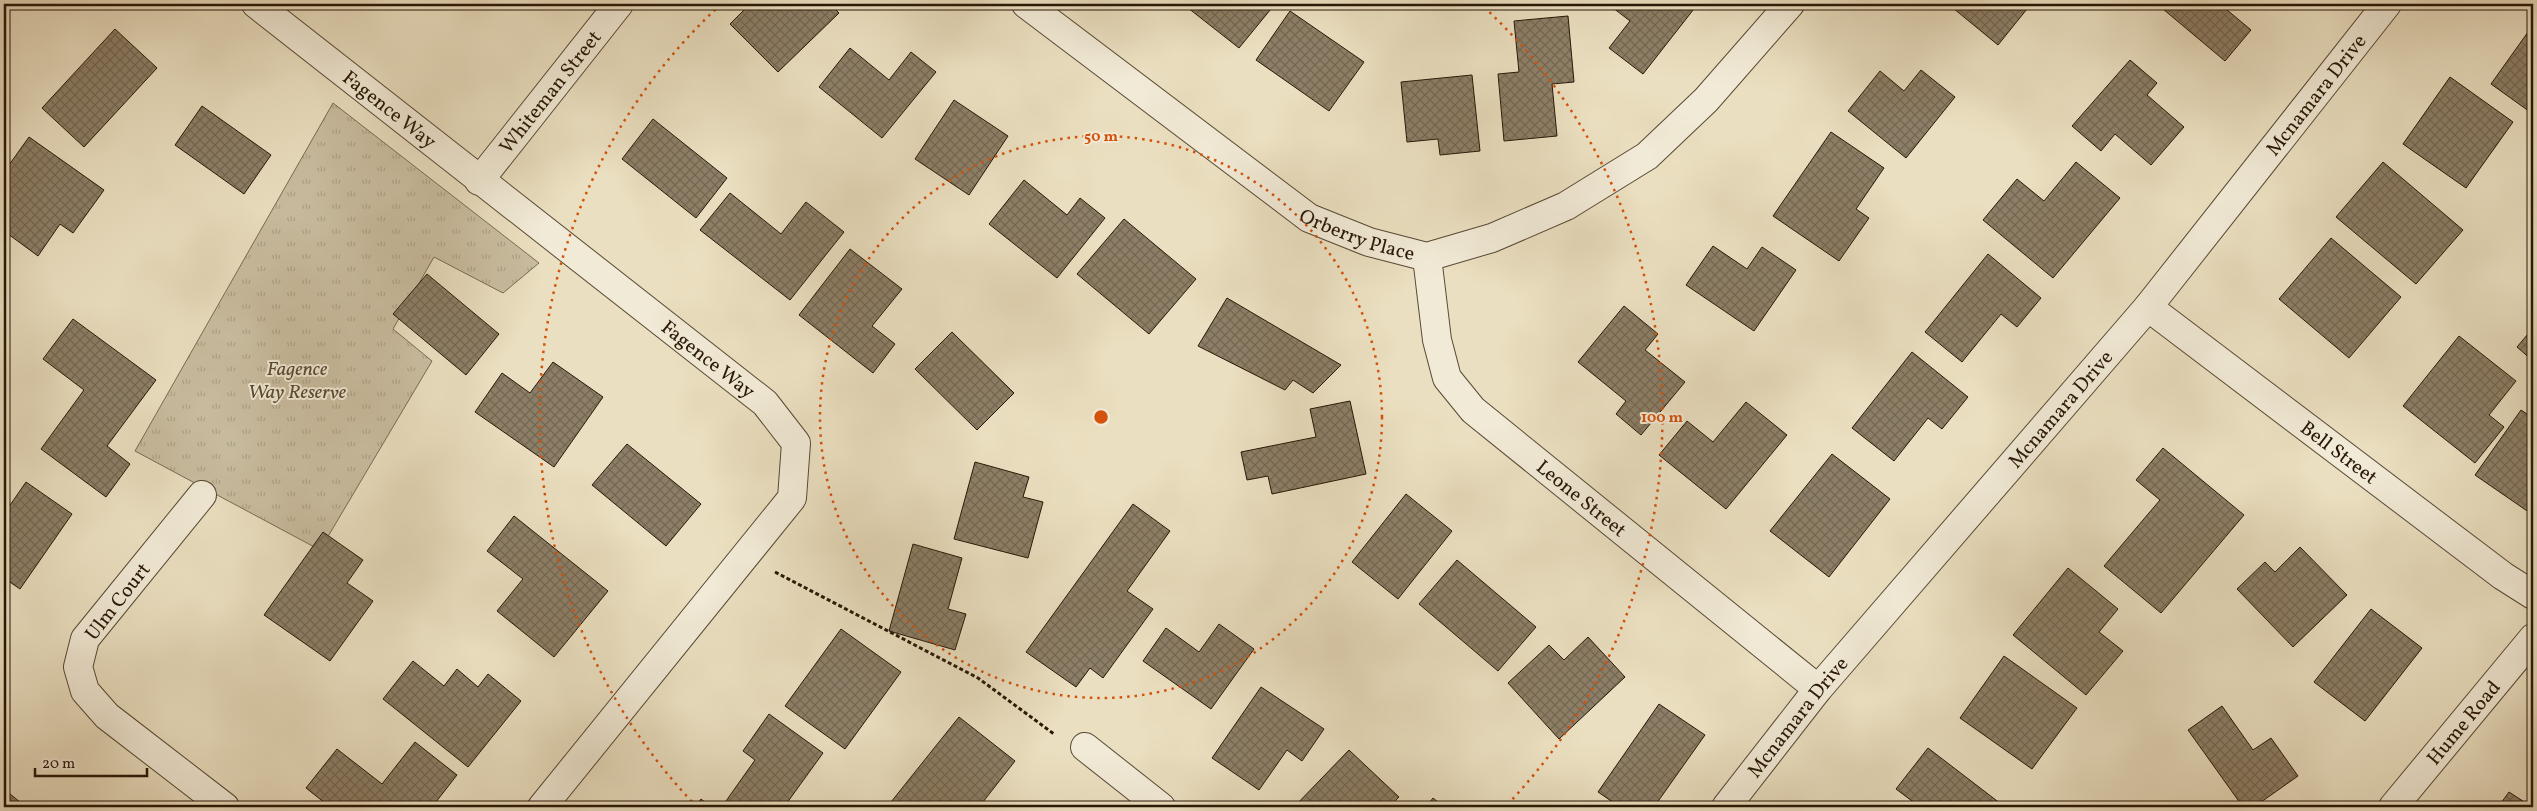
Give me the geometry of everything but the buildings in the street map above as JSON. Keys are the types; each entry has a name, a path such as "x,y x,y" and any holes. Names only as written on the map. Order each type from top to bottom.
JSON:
{"street":[{"name":"Fagence Way","path":"256,4 765,403 796,443 792,498 542,807"},
{"name":"Whiteman Street","path":"480,181 620,4"},
{"name":"Orberry Place","path":"1026,4 1309,218 1369,242 1426,257 1492,238 1566,206 1647,156 1706,100 1790,4"},
{"name":"Mcnamara Drive","path":"1726,807 1818,689 2148,307 2387,4"},
{"name":"Leone Street","path":"1426,257 1437,340 1447,378 1473,410 1818,689"},
{"name":"Bell Street","path":"2148,307 2503,576 2533,595"},
{"name":"Ulm Court","path":"202,495 84,639 78,667 86,692 106,716 225,807"},
{"name":"Hume Road","path":"2393,807 2533,638"},
{"path":"1085,747 1161,807"}],"path":[{"path":"750,551 778,574 978,678 1052,734 1085,747"}],"green space":[{"name":"Fagence Way Reserve","path":"333,103 539,263 503,293 434,257 393,329 432,361 320,550 135,451"}]}
